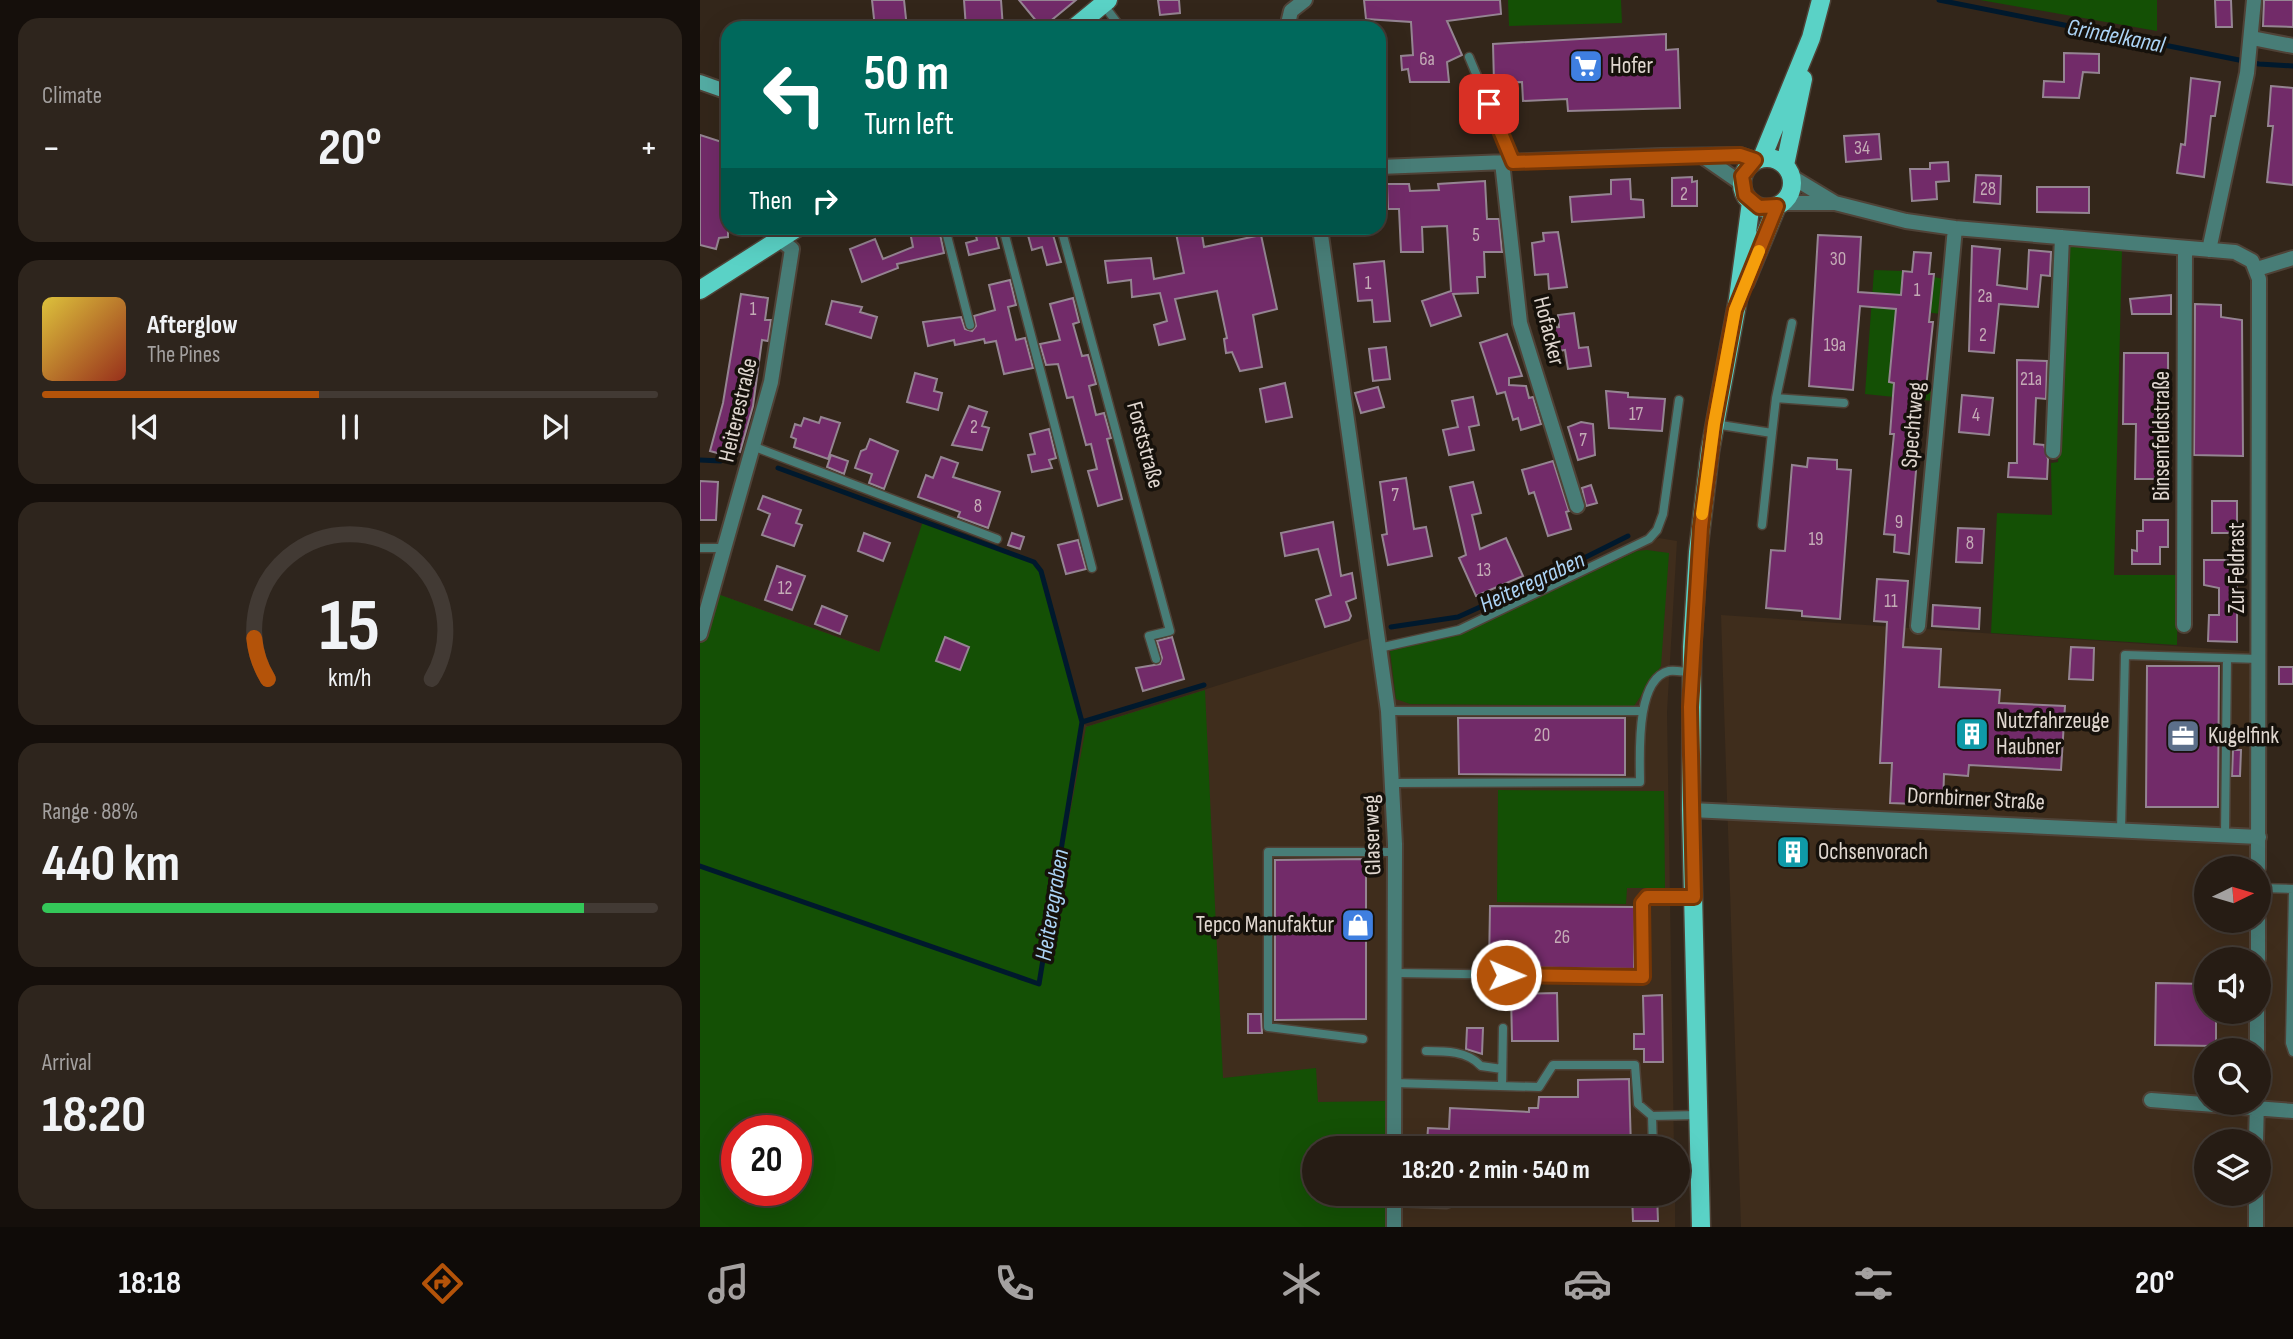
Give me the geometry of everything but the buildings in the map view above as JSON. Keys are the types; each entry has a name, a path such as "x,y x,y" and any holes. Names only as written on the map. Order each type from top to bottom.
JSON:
{"main road":[{"path":"1738,299 1780,204 1789,196 1789,171 1811,38 1821,0"},
{"path":"1083,21 1106,2"},
{"path":"1780,204 1759,207 1751,202 1741,183 1746,169 1758,159 1811,38"},
{"path":"1758,159 1779,160 1789,171"},
{"path":"1701,1227 1691,810 1691,672 1698,552 1714,424 1738,299 1751,202"},
{"path":"700,290 786,235"}],"street":[{"path":"1289,21 1291,11 1305,0"},
{"path":"2209,250 2247,74 2254,0"},
{"path":"2251,42 2293,46"},
{"path":"700,82 721,90"},
{"path":"1386,167 1740,155 1758,159"},
{"path":"1704,158 1741,183"},
{"name":"Hofacker","path":"1508,162 1520,323 1577,506"},
{"path":"1789,171 1835,203"},
{"path":"1780,204 1835,203 1906,221 1955,228 2209,250 2246,256 2257,269 2293,258"},
{"name":"Spechtweg","path":"1919,626 1955,228"},
{"name":"Glaserweg","path":"1321,235 1388,711 1396,852 1394,1136"},
{"path":"2053,451 2062,237"},
{"name":"Heiterestraße","path":"700,634 755,447 771,382 792,249 779,239"},
{"name":"Binsenfeldstraße","path":"2184,625 2185,248"},
{"name":"Zur Feldrast","path":"2257,269 2258,856"},
{"name":"Dornbirner Straße","path":"1691,810 2259,837"},
{"path":"2151,1100 2194,1102"},
{"path":"2271,1108 2293,1111"},
{"path":"1394,1206 1394,1227"},
{"path":"2256,1206 2256,1227"}],"lane":[{"path":"1106,2 1117,21"},
{"path":"1469,57 1508,162"},
{"path":"947,235 970,325"},
{"path":"1005,235 1092,568"},
{"name":"Forststraße","path":"1063,235 1170,631 1149,636 1156,659"},
{"path":"1762,525 1776,398 1792,323"},
{"path":"1776,398 1844,403"},
{"path":"1379,648 1459,630 1649,539 1657,530 1663,514 1679,400"},
{"path":"1714,424 1772,433"},
{"path":"755,447 997,539"},
{"path":"700,548 724,548"},
{"path":"2121,830 2125,655 2260,659"},
{"path":"2225,835 2227,659"},
{"path":"1393,783 1640,782 1640,711 1658,677 1669,671 1691,672"},
{"path":"1388,711 1640,711"},
{"path":"1363,1039 1269,1027 1268,852 1396,852"},
{"path":"2272,888 2293,889 2290,1042 2293,1052"},
{"path":"1396,973 1643,977 1642,903 1647,897 1694,897"},
{"path":"1502,1086 1503,1028"},
{"path":"1426,1051 1448,1051 1475,1059 1481,1066 1502,1069"},
{"path":"1394,1083 1539,1087 1553,1065 1635,1065 1638,1104 1652,1116 1698,1115"},
{"path":"1652,1116 1653,1136"}],"shaded area":[{"path":"1659,538 1677,541 1667,712 1674,1136 1302,1136 1302,1206 1675,1206 1675,1227 700,1227 712,592 1088,726 1373,637 1388,650 1459,630"},
{"path":"1721,615 2260,652 2259,856 2194,856 2194,933 2272,933 2272,888 2293,888 2293,1227 1741,1227"}],"green space":[{"path":"1508,0 1621,0 1622,23 1509,26"},
{"path":"1980,0 2157,0 2157,31"},
{"path":"2071,246 2122,250 2114,575 2178,575 2177,645 1991,633 1997,513 2052,515 2051,463 2058,462 2066,253"},
{"path":"1874,270 1903,271 1944,279 1941,314 1925,312 1895,322 1889,382 1912,384 1911,390 1932,391 1933,401 1865,394"},
{"path":"923,521 1034,562 1041,571 1082,722 1049,927 1086,727 1205,690 1223,1078 1316,1068 1318,1102 1386,1101 1389,1136 1302,1136 1302,1206 1394,1206 1394,1227 700,1227 700,634 712,592 879,652"},
{"path":"1637,551 1669,553 1661,666 1634,706 1410,704 1396,699 1390,651 1461,634"},
{"path":"1498,790 1664,791 1665,888 1627,888 1626,904 1497,902"}],"waterway":[{"name":"Grindelkanal","path":"1939,0 2259,64 2293,66"},
{"path":"700,460 721,461"},
{"path":"778,468 1034,562 1041,571 1082,722"},
{"name":"Heiteregraben","path":"1391,627 1458,617 1628,536"},
{"name":"Heiteregraben","path":"700,866 1039,984 1082,722 1204,685"}],"slow traffic":[{"path":"1702,514 1714,424 1735,310 1759,251"}],"place":[{"name":"Hofer","path":"1586,66"},
{"name":"Nutzfahrzeuge Haubner","path":"1972,734"},
{"name":"Kugelfink","path":"2183,736"},
{"name":"Ochsenvorach","path":"1793,852"},
{"name":"Tepco Manufaktur","path":"1358,925"}],"route":[{"path":"1489,104 1513,162 1740,155 1755,160 1742,176 1745,195 1759,207 1777,206 1738,299 1710,451 1693,623 1690,707 1694,897 1647,897 1642,903 1643,977 1506,975"}]}
